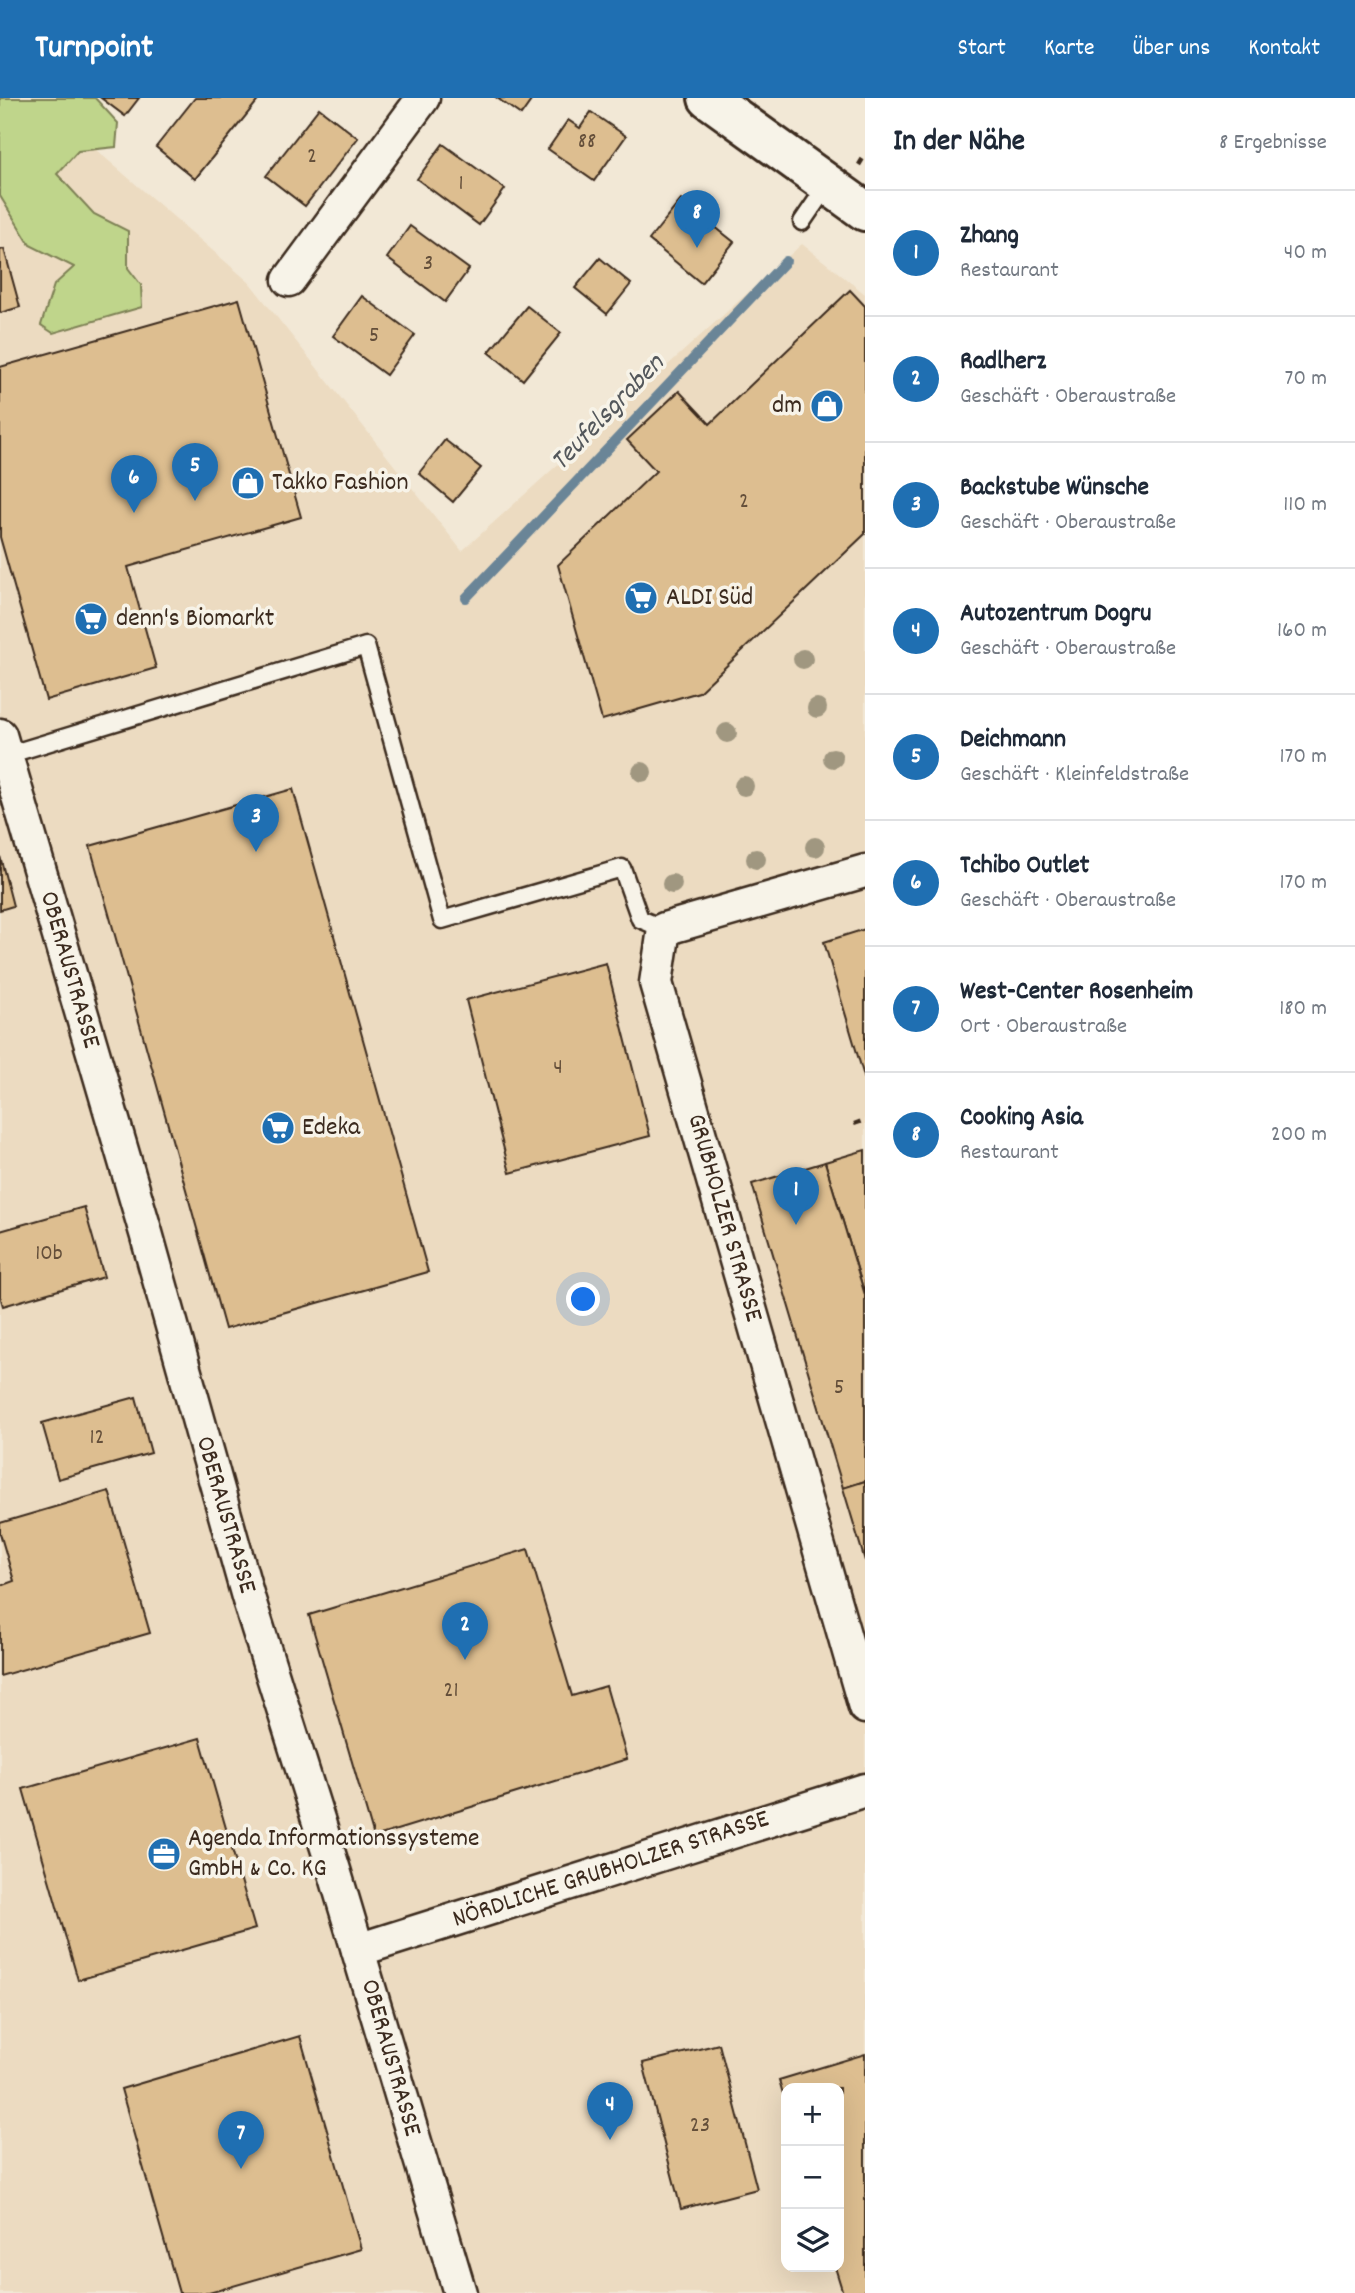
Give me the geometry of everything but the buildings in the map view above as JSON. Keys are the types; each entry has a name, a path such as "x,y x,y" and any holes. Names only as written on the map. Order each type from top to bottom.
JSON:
{"main road":[{"path":"708,98 865,211"}],"street":[{"path":"289,280 422,98"},
{"name":"OBERAUSTRASSE","path":"3,745 9,794 149,1246 248,1597 358,1950 460,2293"},
{"path":"664,929 865,871"},
{"name":"GRUBHOLZER STRASSE","path":"664,929 656,984 865,1707"},
{"name":"NÖRDLICHE GRUBHOLZER STRASSE","path":"358,1950 865,1790"}],"lane":[{"path":"802,222 829,183"},
{"path":"3,745 366,646 442,920 622,868 640,919 664,929"}],"path":[{"path":"854,1124 865,1121"}],"shaded area":[{"path":"0,98 36,98 249,282 462,551 802,244 865,294 865,2293 0,2293"}],"green space":[{"path":"0,98 95,98 118,123 116,147 78,151 57,174 94,214 128,231 128,268 141,285 142,307 53,333 41,325 54,285 74,267 30,245 0,196"}],"waterway":[{"name":"Teufelsgraben","path":"466,598 786,261"}],"place":[{"name":"Cooking Asia","path":"697,248"},
{"name":"dm","path":"827,406"},
{"name":"Takko Fashion","path":"248,483"},
{"name":"Deichmann","path":"195,501"},
{"name":"Tchibo Outlet","path":"134,513"},
{"name":"ALDI Süd","path":"641,598"},
{"name":"denn's Biomarkt","path":"91,619"},
{"name":"Backstube Wünsche","path":"256,852"},
{"name":"Edeka","path":"278,1128"},
{"name":"Zhang","path":"796,1225"},
{"name":"Radlherz","path":"465,1660"},
{"name":"Agenda Informationssysteme GmbH & Co. KG","path":"164,1854"},
{"name":"Autozentrum Dogru","path":"610,2140"},
{"name":"West-Center Rosenheim","path":"241,2169"}]}
